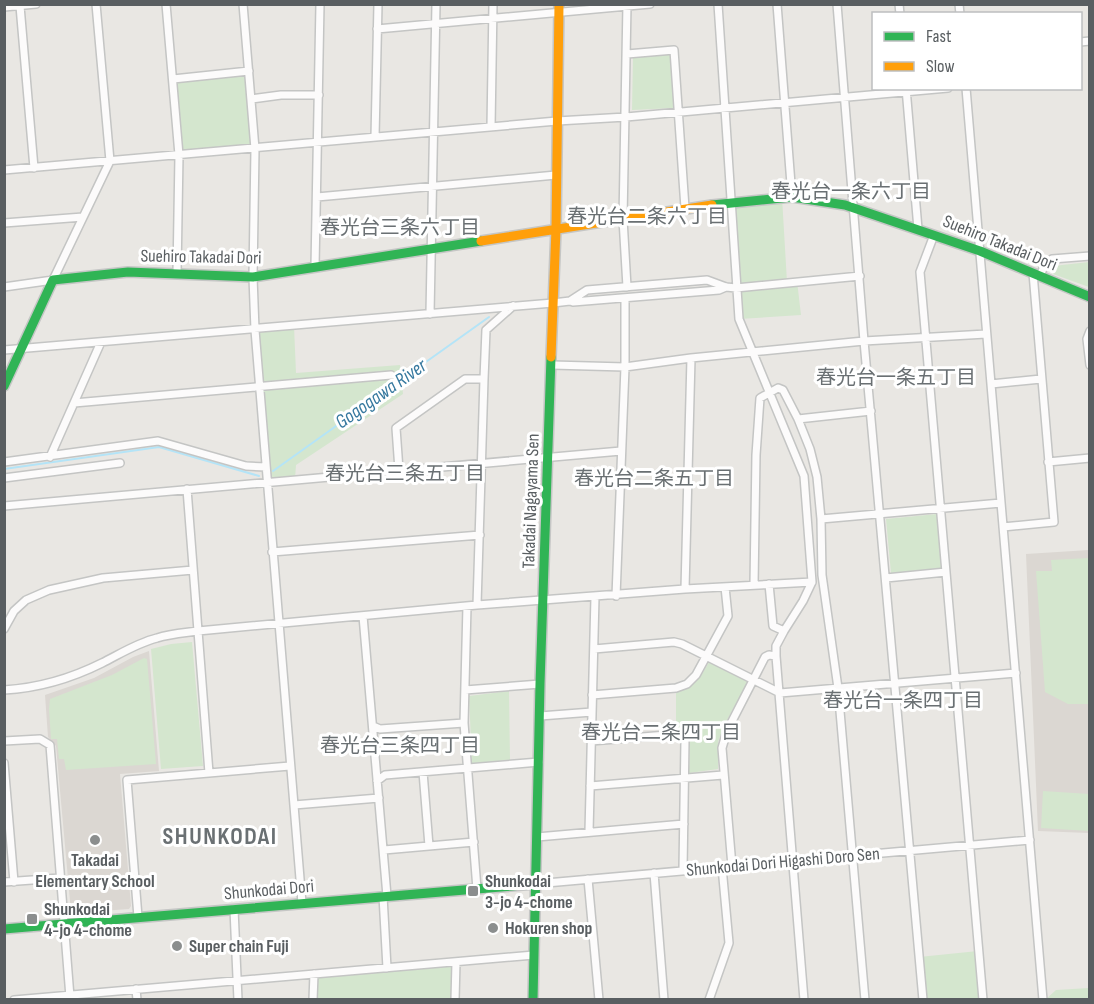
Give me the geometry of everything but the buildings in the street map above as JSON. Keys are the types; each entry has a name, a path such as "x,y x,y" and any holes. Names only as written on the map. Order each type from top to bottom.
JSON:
{"street":[{"path":"4,7 36,4"},
{"path":"4,386 110,161 96,4"},
{"path":"166,4 179,155 177,274"},
{"path":"243,4 255,149 253,277 255,330 302,903"},
{"path":"315,267 320,4"},
{"path":"375,137 378,4"},
{"path":"430,314 436,4"},
{"path":"491,127 493,4"},
{"path":"377,29 559,9 650,4"},
{"path":"718,4 739,319 804,476 812,582 804,601 776,646 804,999"},
{"path":"777,4 792,197"},
{"path":"837,4 864,341 923,999"},
{"path":"627,5 623,219 627,287"},
{"path":"20,6 34,168"},
{"name":"Takadai Nagayama Sen","path":"532,999 540,684 554,303 559,9"},
{"path":"627,54 674,50 686,208"},
{"path":"172,79 249,71"},
{"path":"4,170 557,121 626,117 906,90 918,229"},
{"path":"966,90 1043,999"},
{"path":"251,99 281,95 319,95"},
{"path":"317,197 556,175"},
{"name":"Suehiro Takadai Dori","path":"52,280 128,272 253,277 686,208 792,197 854,207 980,251 1089,297"},
{"path":"4,223 83,217"},
{"path":"934,235 920,272 983,999"},
{"path":"1003,527 1053,522 1041,379 1037,275 1052,259 1089,256"},
{"path":"570,301 587,290 707,280 736,288 860,276"},
{"path":"4,287 52,280"},
{"path":"4,350 719,290 726,287"},
{"path":"616,596 625,367 625,298"},
{"path":"477,605 486,330 513,306"},
{"path":"1089,332 1087,339 1089,365"},
{"path":"552,365 625,367 691,358 864,341 986,334"},
{"path":"50,457 101,342"},
{"path":"685,589 691,358"},
{"path":"74,403 391,375"},
{"path":"399,470 396,428 465,379 484,379"},
{"path":"991,384 1041,379"},
{"path":"754,585 756,455 760,398 778,388 783,390 798,419 810,449 817,477 821,519 822,575 838,688 865,999"},
{"path":"798,419 871,411"},
{"path":"4,462 158,441 246,466 266,467"},
{"path":"4,506 621,451"},
{"path":"1048,462 1089,458"},
{"path":"4,478 120,463"},
{"path":"187,489 209,773"},
{"path":"821,519 1001,503"},
{"path":"272,552 480,535"},
{"path":"4,629 14,611 26,600 42,592 104,578 193,570"},
{"path":"886,578 946,572"},
{"path":"4,690 24,689 68,677 156,638 198,631 477,605 812,582"},
{"path":"769,584 772,626 784,632"},
{"path":"592,695 676,688 687,684 696,675 708,656 728,616 725,587"},
{"path":"589,832 595,597"},
{"path":"467,606 464,723 477,888"},
{"path":"363,615 384,850 387,968"},
{"path":"594,649 674,642 708,656 780,693 1016,673"},
{"path":"732,866 722,748 727,731 765,657 776,656"},
{"path":"465,690 540,684"},
{"path":"540,716 592,712"},
{"path":"373,726 380,729 464,723"},
{"path":"591,741 680,734 685,740 683,870"},
{"path":"4,741 40,739 50,746 70,997"},
{"path":"377,781 385,775 539,762"},
{"path":"4,763 14,882"},
{"path":"138,917 127,780 290,766"},
{"path":"423,772 429,846"},
{"path":"590,786 723,775"},
{"path":"294,805 379,798"},
{"path":"537,837 684,824"},
{"name":"Shunkodai Dori Higashi Doro Sen","path":"535,884 1030,840"},
{"path":"384,850 474,843"},
{"path":"709,999 729,943 722,867"},
{"path":"654,873 664,999"},
{"path":"4,882 60,878"},
{"path":"588,879 599,999"},
{"name":"Shunkodai Dori","path":"4,929 535,884"},
{"path":"234,909 238,999"},
{"path":"14,999 70,997 238,979 534,955"},
{"path":"455,999 456,962"},
{"path":"313,999 314,974"},
{"path":"136,989 137,999"}],"shaded area":[{"path":"1089,550 1089,833 1038,831 1026,554"},
{"name":"Takadai Elementary School","path":"149,651 159,771 120,774 131,906 129,909 73,913 71,912 56,746 48,737 45,695 94,678"}],"green space":[{"path":"672,54 674,108 632,110 633,57"},
{"path":"249,71 255,149 179,155 173,79"},
{"path":"782,197 787,282 797,281 801,315 739,319 732,202"},
{"path":"1089,262 1089,287 1053,274 1053,266"},
{"path":"294,326 296,373 400,365 403,394 296,465 295,479 268,483 255,330"},
{"path":"937,514 942,569 891,573 886,519"},
{"path":"1089,558 1089,704 1068,704 1045,692 1036,571 1052,571 1051,560"},
{"path":"192,642 203,766 161,769 151,649"},
{"path":"144,658 147,659 156,764 66,770 64,759 59,759 57,739 51,739 50,699 112,675"},
{"path":"709,662 748,682 718,742 718,769 689,773 688,742 686,737 676,729 676,693 696,681"},
{"path":"509,691 510,760 472,764 469,696"},
{"path":"1043,791 1089,794 1089,831 1041,828"},
{"path":"978,951 983,999 923,999 919,957"},
{"path":"453,964 452,999 315,1000 316,976"},
{"path":"1089,988 1089,999 1045,1000 1056,990"}],"waterway":[{"name":"Gogogawa River","path":"273,471 489,317"},
{"name":"Gogogawa River","path":"4,469 159,447 259,476"}],"traffic: fast":[{"path":"712,205 792,197 845,205 980,251 1090,297"},
{"path":"4,386 53,280 128,272 253,277 481,241"},
{"path":"533,1000 540,684 551,357"},
{"path":"4,929 535,884"}],"traffic: slow":[{"path":"551,357 556,229 559,4"},
{"path":"481,241 712,205"}],"place":[{"name":"Takadai Elementary School","path":"95,840"},
{"name":"Shunkodai 3-jo 4-chome","path":"473,891"},
{"name":"Shunkodai 4-jo 4-chome","path":"32,919"},
{"name":"Hokuren shop","path":"493,928"},
{"name":"Super chain Fuji","path":"177,946"}],"district":[{"name":"春光台一条六丁目","path":"851,192"},
{"name":"春光台二条六丁目","path":"647,217"},
{"name":"春光台三条六丁目","path":"400,228"},
{"name":"春光台一条五丁目","path":"896,378"},
{"name":"春光台三条五丁目","path":"405,474"},
{"name":"春光台二条五丁目","path":"654,479"},
{"name":"春光台一条四丁目","path":"903,701"},
{"name":"春光台二条四丁目","path":"661,733"},
{"name":"春光台三条四丁目","path":"400,746"},
{"name":"SHUNKODAI","path":"220,836"}]}
